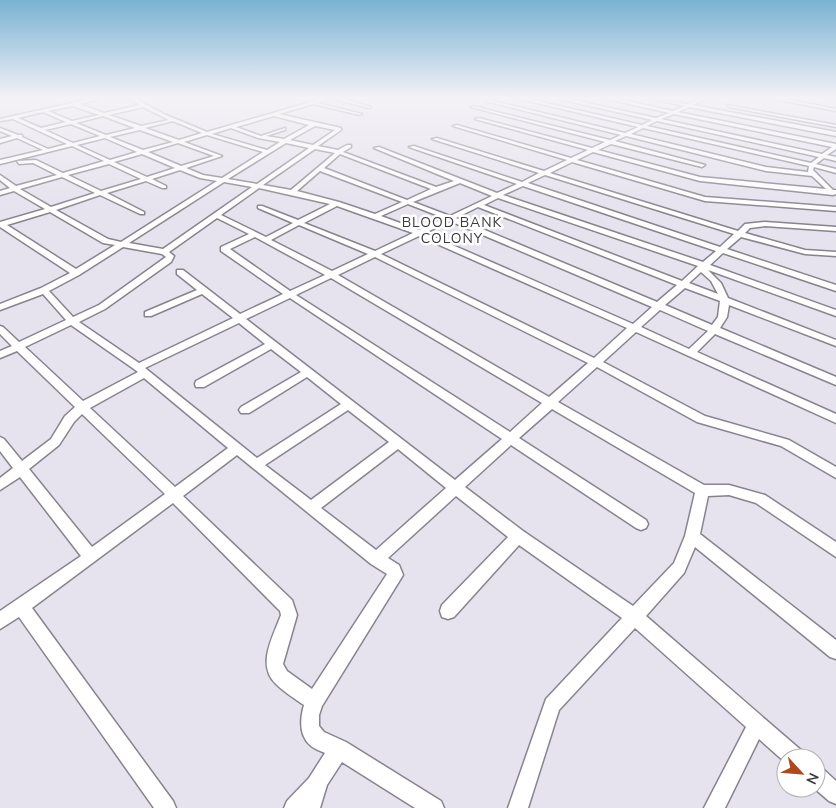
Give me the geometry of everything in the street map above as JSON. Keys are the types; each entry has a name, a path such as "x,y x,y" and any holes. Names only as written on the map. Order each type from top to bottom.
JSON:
{"street":[{"path":"0,141 18,137 47,150"},
{"path":"51,137 164,187"},
{"path":"0,162 101,137"},
{"path":"106,137 202,177 294,191 337,203 421,233 836,419"},
{"path":"1,225 218,156 163,137"},
{"path":"0,193 199,137"},
{"path":"216,137 269,152"},
{"path":"227,146 260,137 315,146 339,152 436,189"},
{"path":"0,307 44,290 76,273 292,137"},
{"path":"164,252 328,137"},
{"path":"491,137 705,199 836,208"},
{"path":"545,137 708,181 835,193"},
{"path":"591,137 702,165"},
{"path":"0,485 55,442 71,417 82,408 142,370 239,318 622,137"},
{"path":"638,137 775,171 814,174"},
{"path":"689,137 836,171"},
{"path":"733,137 836,159"},
{"path":"791,137 836,146"},
{"path":"435,139 794,250 836,254"},
{"path":"294,191 339,152 349,146"},
{"path":"835,193 810,170 812,165 836,146"},
{"path":"412,147 836,288"},
{"path":"377,148 499,196 836,313"},
{"path":"208,152 218,149"},
{"path":"0,162 34,161 142,213"},
{"path":"320,169 450,218 836,381"},
{"path":"0,177 15,189 106,241 164,252 170,256 168,260 102,306 73,322 0,355"},
{"path":"376,216 459,180"},
{"path":"267,239 337,203"},
{"path":"478,205 836,343"},
{"path":"260,207 375,254 659,394 701,419 785,443 836,473"},
{"path":"216,214 267,239 332,275 702,491 729,490 760,499 836,550"},
{"path":"376,559 701,266 748,226 755,224 836,229"},
{"path":"1,225 76,273"},
{"path":"256,234 224,249 508,439 640,524"},
{"path":"690,353 722,320 726,308 715,280 701,266"},
{"path":"180,272 518,536 635,617 785,748"},
{"path":"44,290 73,322 142,370 256,465 376,559 394,570 395,574 314,702 310,715 310,728 317,740 339,749 434,808"},
{"path":"148,314 204,290"},
{"path":"0,329 174,495 286,606 289,615 276,650 274,665 281,677 314,702"},
{"path":"200,384 272,344"},
{"path":"245,410 308,372"},
{"path":"256,465 349,404"},
{"path":"0,442 91,557"},
{"path":"312,507 398,442"},
{"path":"0,621 91,557 237,448"},
{"path":"518,808 552,705 679,568 692,536 702,491"},
{"path":"448,611 518,536"},
{"path":"692,536 836,651"},
{"path":"20,606 166,808"},
{"path":"714,808 757,724"},
{"path":"294,808 318,781 339,749"},
{"path":"310,808 318,781"},
{"path":"826,785 836,794"}],"district":[{"name":"BLOOD BANK COLONY","path":"452,230"}]}
